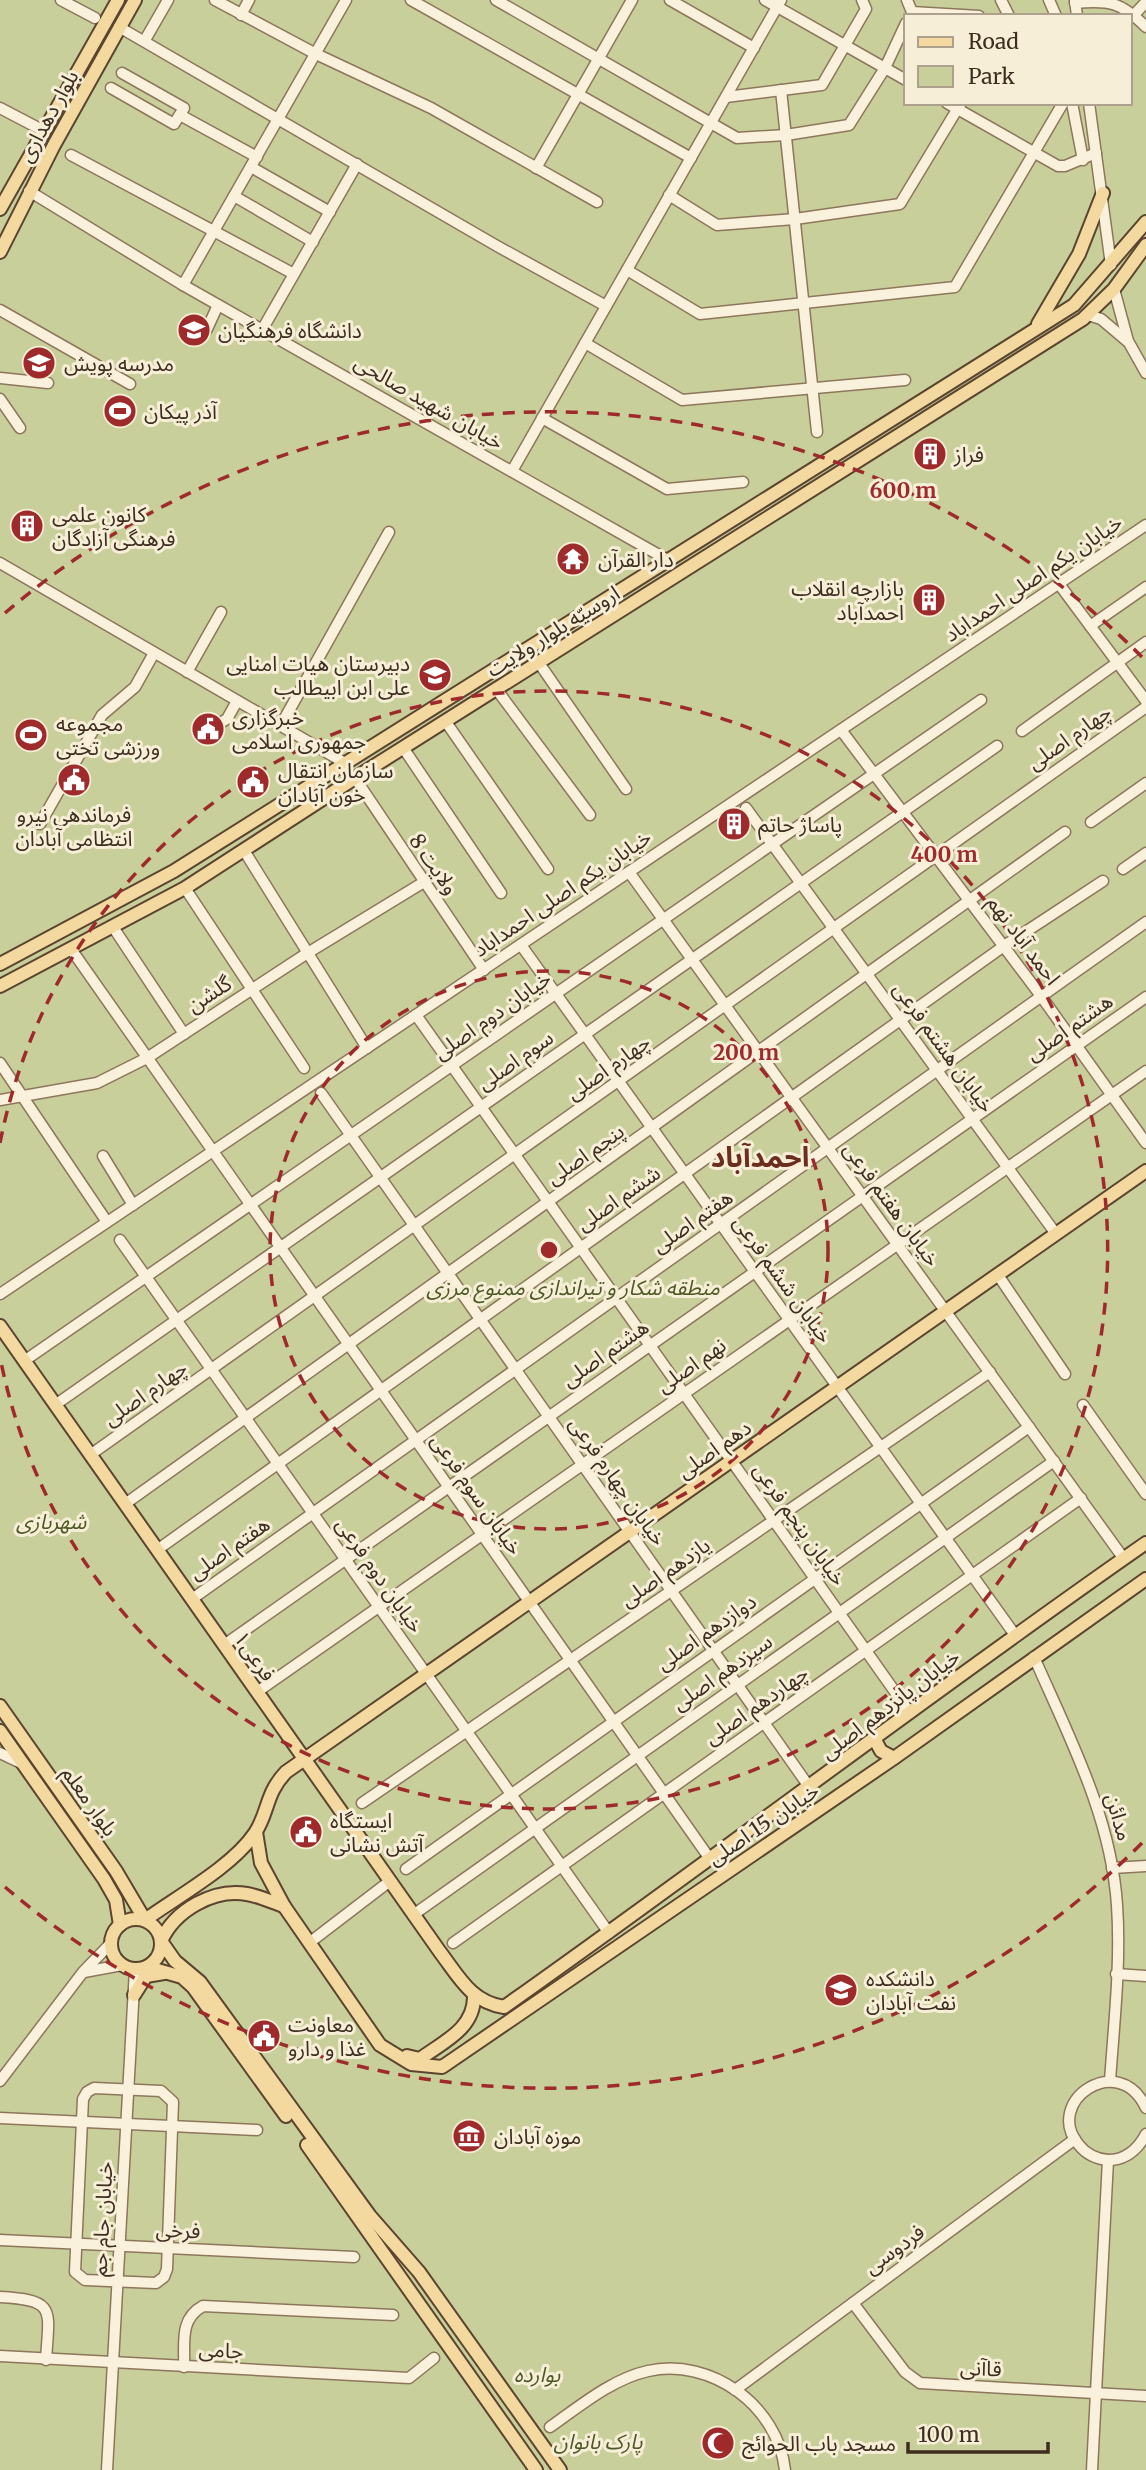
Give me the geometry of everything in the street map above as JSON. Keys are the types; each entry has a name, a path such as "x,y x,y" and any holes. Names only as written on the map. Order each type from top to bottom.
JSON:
{"main road":[{"name":"بلوار دهداری","path":"0,209 118,0"},
{"name":"بلوار دهداری","path":"0,252 29,191 135,0"},
{"path":"1034,329 1070,274 1103,193"},
{"name":"اروسیّه بلوار ولایت","path":"0,964 174,871 666,559 1074,305 1146,222"},
{"name":"اروسیّه بلوار ولایت","path":"0,986 186,888 245,852 355,778 1087,315 1114,289 1146,245"},
{"path":"1111,265 1114,289"},
{"path":"946,384 948,394 955,399"},
{"path":"919,401 926,407 928,416"},
{"path":"538,640 542,661"},
{"path":"505,661 514,668 516,678"},
{"path":"195,857 196,868 205,874"},
{"path":"174,871 182,877 186,888"},
{"name":"دهم اصلی","path":"256,1832 273,1786 304,1759 1146,1171"},
{"name":"فرعی۱","path":"0,1326 413,1915 479,2000"},
{"name":"خیابان پانزدهم اصلی","path":"479,2000 504,2007 810,1788 1015,1635 1146,1544"},
{"name":"خیابان 15 اصلی","path":"393,2053 411,2064 426,2067 442,2067 457,2059 894,1758 1146,1579"},
{"name":"بلوار معلم","path":"0,1706 116,1871 145,1920"},
{"name":"بلوار معلم","path":"0,1731 104,1879 116,1900 120,1925"},
{"path":"875,1740 881,1751 894,1758"},
{"path":"256,1832 236,1854 145,1920 127,1921 120,1925 111,1943 112,1951 122,1965 172,1974 193,1987 536,2470"},
{"path":"256,1832 261,1863 284,1906 380,2045 393,2053 420,2059 469,2022 479,2000"},
{"path":"141,1968 157,1958 161,1941 169,1926 182,1914 214,1896 248,1894 284,1906"},
{"path":"145,1920 175,1961 200,1982 365,2209 419,2272 560,2470"},
{"path":"134,1995 146,1976 155,1973 172,1974"}],"street":[{"path":"61,0 95,18"},
{"path":"145,40 168,0"},
{"path":"215,0 316,54 431,108 597,202"},
{"path":"241,15 249,0"},
{"path":"183,285 346,0"},
{"path":"411,0 691,158"},
{"path":"496,0 737,138 786,135 849,125 884,68 904,27"},
{"path":"536,168 632,0"},
{"path":"670,0 754,48"},
{"path":"765,0 779,3 847,47 904,79"},
{"path":"907,0 911,14"},
{"path":"1075,2 1105,1 1119,4 1146,27"},
{"path":"1134,15 1146,2"},
{"path":"512,471 779,3"},
{"path":"726,97 822,85 847,47 864,4"},
{"path":"119,27 497,246 606,306"},
{"path":"122,73 179,115"},
{"path":"111,88 179,115 257,157"},
{"path":"781,90 817,432"},
{"path":"627,270 700,314 955,287 1062,105"},
{"path":"1072,105 1083,160"},
{"path":"1089,105 1111,265"},
{"path":"669,195 717,225 795,219 900,204 959,106 1058,166 1083,160 1096,153"},
{"path":"0,108 44,131"},
{"path":"71,155 137,192 215,229 294,274"},
{"path":"262,330 357,164"},
{"path":"251,167 330,212"},
{"name":"خیابان شهید صالحی","path":"29,191 183,285 666,559"},
{"path":"234,196 313,242"},
{"path":"1114,289 1128,341 1146,373"},
{"path":"207,329 218,305"},
{"path":"0,310 130,384"},
{"path":"1087,315 1101,319 1128,341"},
{"path":"585,344 682,400 905,380"},
{"path":"0,378 48,383"},
{"path":"0,399 20,428"},
{"path":"542,418 667,489 743,482"},
{"name":"خیابان یکم اصلی احمداباد","path":"0,1294 1146,525"},
{"path":"281,725 389,532"},
{"path":"0,563 345,763"},
{"path":"1059,584 1146,701"},
{"path":"1090,626 1146,587"},
{"path":"187,671 222,612"},
{"path":"1023,731 1146,642"},
{"path":"40,824 102,715 135,687 155,653"},
{"path":"542,661 626,789"},
{"path":"497,690 590,815"},
{"name":"خیابان دوم اصلی","path":"24,1361 981,700"},
{"path":"220,723 227,719 237,701"},
{"name":"چهارم اصلی","path":"90,1455 727,1007 833,927 1146,707"},
{"path":"446,722 548,869"},
{"name":"احمد آباد نهم","path":"841,730 1041,996 1146,1143"},
{"name":"سوم اصلی","path":"55,1405 997,746"},
{"path":"404,749 501,893"},
{"name":"ولایت 8","path":"355,778 484,970"},
{"path":"1091,822 1146,783"},
{"name":"خیابان هشتم فرعی","path":"746,808 1056,1234"},
{"name":"پنجم اصلی","path":"125,1504 760,1053 1065,832"},
{"path":"245,852 306,954 367,1048"},
{"path":"1123,869 1146,853"},
{"name":"خیابان هفتم فرعی","path":"629,872 1124,1559"},
{"name":"ششم اصلی","path":"157,1550 1004,946 1103,881"},
{"name":"گلشن","path":"0,1100 97,1083 147,1058 306,954 424,883"},
{"path":"186,888 304,1068"},
{"name":"هفتم اصلی","path":"192,1599 1146,922"},
{"path":"113,927 184,1034"},
{"name":"خیابان ششم فرعی","path":"521,945 1015,1635"},
{"name":"خیابان سوم فرعی","path":"71,949 710,1859"},
{"name":"هشتم اصلی","path":"224,1645 1146,997"},
{"name":"خیابان پنجم فرعی","path":"416,1015 910,1713"},
{"path":"0,1063 107,1222"},
{"name":"نهم اصلی","path":"257,1692 1146,1070"},
{"name":"خیابان چهارم فرعی","path":"321,1093 810,1788"},
{"path":"103,1156 133,1205"},
{"name":"خیابان دوم فرعی","path":"120,1240 609,1933"},
{"path":"998,1275 1065,1374"},
{"name":"یازدهم اصلی","path":"362,1803 990,1372"},
{"path":"1083,1405 1146,1494"},
{"name":"دوازدهم اصلی","path":"405,1869 1030,1427"},
{"name":"سیزدهم اصلی","path":"413,1915 1054,1461"},
{"name":"چهاردهم اصلی","path":"453,1942 1081,1498"},
{"name":"مدائن","path":"1034,1657 1086,1775 1102,1821 1112,1868 1117,1903 1110,2081"},
{"path":"0,1752 23,1764"},
{"path":"1112,1868 1146,1866"},
{"path":"309,1943 390,1881"},
{"path":"0,2081 83,1972 111,1943"},
{"path":"83,1972 122,1965"},
{"name":"خیابان جام جم","path":"107,2470 134,1995 141,1968"},
{"path":"1116,1974 1146,1976"},
{"path":"1146,2108 1133,2090 1110,2081 1087,2088 1078,2097 1070,2120 1075,2139 1085,2152 1108,2160 1120,2158 1143,2147 1146,2134"},
{"path":"94,2088 129,2090 166,2093 174,2108 167,2269 160,2280 85,2280 77,2276 73,2268 83,2099 87,2092 94,2088"},
{"path":"0,2118 82,2124 257,2130"},
{"name":"فردوسی","path":"735,2390 1075,2139"},
{"path":"1092,2470 1108,2160"},
{"name":"فرخی","path":"0,2239 354,2257"},
{"path":"0,2297 33,2298 41,2303 48,2318 46,2360"},
{"name":"قاآنی","path":"853,2303 905,2372 920,2383 1146,2396"},
{"path":"184,2367 185,2322 193,2311 203,2306 393,2315"},
{"name":"جامی","path":"0,2357 409,2378 434,2358"},
{"path":"550,2427 614,2384 649,2371 686,2370 722,2380 752,2402 774,2431 785,2470"}],"green space":[{"name":"منطقه شکار و تیراندازی ممنوع مرزی","path":"0,0 1146,0 1146,2470 0,2470"}],"place":[{"name":"دانشگاه فرهنگیان","path":"194,330"},
{"name":"مدرسه پویش","path":"39,363"},
{"name":"آذر پیکان","path":"120,411"},
{"name":"فراز","path":"930,454"},
{"name":"کانون علمی فرهنگی آزادگان","path":"27,526"},
{"name":"دار القرآن","path":"573,559"},
{"name":"بازارچه انقلاب احمدآباد","path":"929,600"},
{"name":"دبیرستان هیات امنایی علی ابن ابیطالب","path":"435,675"},
{"name":"خبرگزاری جمهوری اسلامی","path":"208,729"},
{"name":"مجموعه ورزشی تختی","path":"31,735"},
{"name":"فرماندهی نیرو انتظامی آبادان","path":"74,780"},
{"name":"سازمان انتقال خون آبادان","path":"253,782"},
{"name":"پاساژ حاتم","path":"734,824"},
{"name":"ایستگاه آتش نشانی","path":"306,1832"},
{"name":"دانشکده نفت آبادان","path":"841,1990"},
{"name":"معاونت غذا و دارو","path":"264,2036"},
{"name":"موزه آبادان","path":"469,2136"},
{"name":"مسجد باب الحوائج","path":"718,2443"}],"district":[{"name":"احمدآباد","path":"760,1157"}],"park label":[{"name":"شهربازی","path":"51,1521"},
{"name":"بوارده","path":"537,2374"},
{"name":"پارک بانوان","path":"598,2441"}]}
